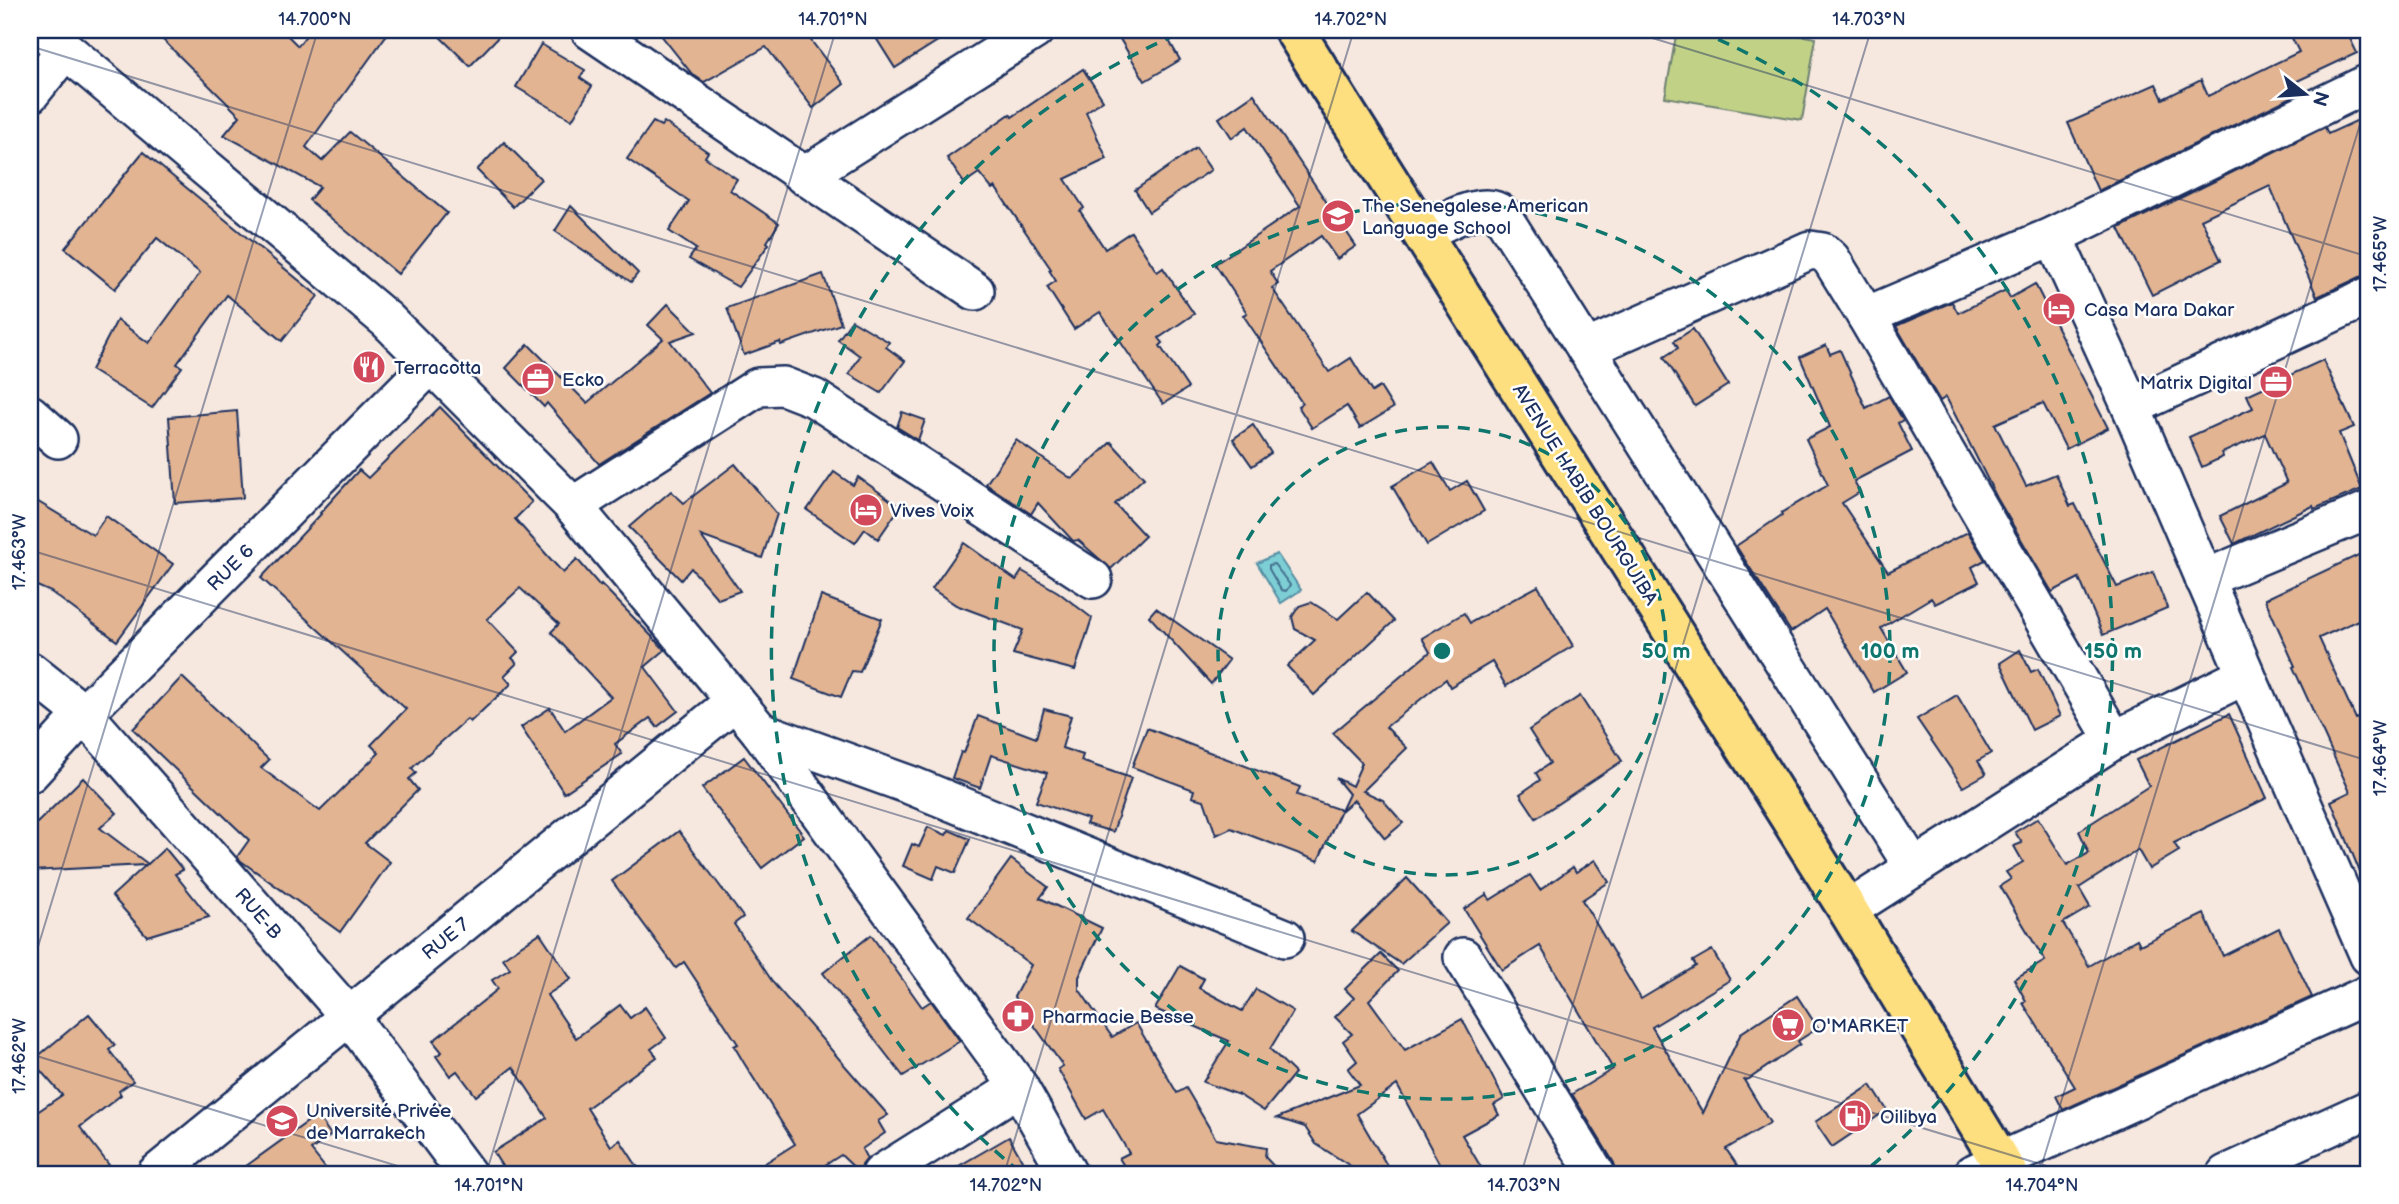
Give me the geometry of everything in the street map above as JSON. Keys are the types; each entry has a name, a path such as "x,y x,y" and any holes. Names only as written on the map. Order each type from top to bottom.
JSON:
{"main road":[{"name":"AVENUE HABIB BOURGUIBA","path":"1294,30 1848,910 1993,1170"}],"street":[{"path":"590,30 975,291"},
{"path":"804,176 1035,30"},
{"path":"30,94 53,40 387,320 573,506 760,731 1018,1087 1068,1174"},
{"path":"1866,316 2053,236 2369,83"},
{"path":"1422,233 1471,211 1485,208 1495,209 1501,214 1914,868"},
{"path":"2053,236 2131,407 2369,956"},
{"path":"1586,349 1810,250 1823,252 1831,259 1866,316 2114,740"},
{"path":"2131,407 2369,296"},
{"name":"RUE 6","path":"30,773 84,714 431,364"},
{"path":"573,506 758,387 783,386 814,398 1094,579"},
{"path":"30,414 58,439"},
{"path":"2204,579 2369,510"},
{"name":"RUE-B","path":"30,671 84,714 349,1016 467,1174"},
{"path":"1848,910 2114,740 2246,676"},
{"name":"RUE 7","path":"172,1169 349,1016 735,701"},
{"path":"760,731 910,785 1285,938"},
{"path":"1463,957 1595,1174"},
{"path":"1993,1170 2369,994"},
{"path":"881,1174 1018,1087"},
{"path":"2226,1174 2369,1109"}],"green space":[{"path":"1677,30 1768,30 1816,38 1802,120 1665,97"}],"water":[{"path":"1277,554 1301,590 1281,603 1257,563"}],"building":[{"path":"153,30 282,30 298,46 310,30 390,30 306,147 322,161 350,132 447,213 398,274 309,200 320,187 224,135 240,116"},
{"path":"433,30 505,30 470,66"},
{"path":"657,30 803,30 844,84 813,108 766,47 704,82 692,74"},
{"path":"871,30 955,30 895,68"},
{"path":"1136,30 1163,30 1180,60 1145,81 1120,39"},
{"path":"2288,30 2346,30 2357,53 2295,82 2300,93 2098,191 2068,123 2156,84 2163,99 2201,80 2208,96 2299,52"},
{"path":"541,44 585,70 580,78 592,86 572,120 516,87"},
{"path":"1083,69 1103,100 1086,112 1107,159 1065,179 1084,208 1080,211 1105,249 1131,232 1157,272 1163,268 1194,314 1159,338 1163,343 1160,346 1188,388 1163,404 1100,312 1074,329 1047,287 1056,281 1049,270 1051,269 995,187 992,189 979,173 964,183 947,158 1010,114 1012,117"},
{"path":"1254,94 1356,246 1337,259 1321,236 1270,271 1278,284 1272,288 1329,372 1351,358 1372,392 1380,387 1393,408 1360,428 1347,406 1312,428 1298,406 1302,403 1243,315 1247,313 1215,264 1300,206 1247,127 1232,138 1219,118"},
{"path":"2369,115 2369,275 2317,297 2270,186 2201,219 2221,260 2152,295 2119,228 2325,127 2328,134"},
{"path":"653,122 661,126 664,122 708,152 705,157 737,179 730,190 779,223 767,242 769,244 738,287 689,259 696,249 669,231 689,201 627,159"},
{"path":"504,142 541,179 513,207 477,170"},
{"path":"1196,148 1211,170 1149,212 1135,190"},
{"path":"143,152 318,296 282,341 227,295 177,364 182,367 152,408 91,370 117,320 149,343 200,273 157,238 115,289 65,248"},
{"path":"571,206 638,273 631,282 555,231"},
{"path":"823,274 841,324 744,355 727,308"},
{"path":"2035,284 2108,428 2066,449 2043,403 1995,424 2026,486 2056,474 2070,506 2075,504 2117,587 2153,572 2167,608 2103,635 2079,578 2052,592 1997,498 1946,397 1940,401 1896,326 1952,302 1958,313 2006,290 2010,298"},
{"path":"668,304 696,332 670,341 710,393 599,464 547,403 544,407 506,368 528,344 587,403 663,339 648,325"},
{"path":"852,320 889,342 886,347 905,361 881,393 849,374 860,356 838,340"},
{"path":"1693,329 1728,385 1695,406 1664,357 1678,348 1674,341"},
{"path":"1826,345 1830,354 1840,350 1866,408 1889,396 1903,420 1898,423 1912,451 1854,481 1860,492 1842,503 1888,572 1968,532 1985,560 1972,567 1979,582 1935,604 1931,598 1881,628 1907,672 1874,692 1825,609 1791,632 1736,546 1782,515 1781,513 1828,485 1806,439 1830,427 1800,357"},
{"path":"2323,360 2354,427 2339,433 2362,489 2314,509 2313,506 2234,544 2220,516 2287,483 2265,434 2222,453 2223,457 2202,467 2189,437 2253,408 2247,395"},
{"path":"440,407 532,502 515,519 563,573 577,559 600,586 601,584 665,650 645,667 678,711 657,727 650,718 615,744 622,754 564,793 521,727 550,708 565,731 611,697 551,632 559,624 520,588 487,619 518,652 512,658 517,663 504,676 511,684 470,722 467,719 412,768 416,773 409,779 418,790 365,843 390,862 340,932 241,861 237,857 249,840 133,729 182,677 269,760 261,768 320,811 379,753 371,745 406,709 261,578 359,470 368,478"},
{"path":"237,411 243,498 175,503 169,417"},
{"path":"902,412 925,420 918,440 897,427"},
{"path":"1253,425 1271,453 1252,466 1233,439"},
{"path":"1016,440 1072,479 1111,442 1144,478 1115,504 1145,536 1111,569 1078,540 1073,541 1038,503 1031,514 986,484"},
{"path":"1433,462 1450,491 1467,481 1484,511 1427,545 1392,486"},
{"path":"735,464 777,514 762,558 701,536 740,591 718,599 691,568 681,580 629,527 671,491 684,503"},
{"path":"834,472 853,485 858,477 900,507 878,539 865,529 855,543 807,510"},
{"path":"30,497 93,535 106,516 173,564 117,641 51,592 30,583"},
{"path":"964,543 1016,580 1022,571 1058,592 1092,618 1075,670 1013,654 1023,630 956,605 932,589"},
{"path":"2369,550 2369,615 2319,638 2356,719 2369,713 2368,892 2331,801 2350,792 2265,599"},
{"path":"1538,586 1573,646 1506,686 1492,662 1450,687 1446,679 1386,727 1407,748 1363,791 1383,800 1403,823 1385,838 1354,800 1341,811 1349,794 1336,778 1352,786 1362,763 1333,733 1430,652 1422,638 1464,613 1470,623"},
{"path":"1367,592 1394,621 1314,695 1287,666 1315,640 1295,629 1292,617 1299,606 1311,602 1338,619"},
{"path":"821,596 882,619 860,672 852,671 841,697 793,679"},
{"path":"1156,608 1229,660 1211,684 1149,616"},
{"path":"2020,650 2031,672 2038,669 2060,716 2032,730 2000,663"},
{"path":"1957,695 1991,753 1978,761 1986,774 1963,787 1917,719"},
{"path":"1580,696 1622,761 1536,818 1520,794 1540,780 1536,773 1550,763 1529,730"},
{"path":"1044,709 1071,716 1062,748 1083,755 1081,761 1131,778 1113,832 1086,824 1088,819 1036,802 1047,773 991,755 980,788 952,778 978,716 1036,738"},
{"path":"2229,714 2267,798 2174,843 2179,851 2149,869 2138,850 2079,888 2090,907 2063,923 2089,966 2137,939 2140,945 2204,914 2223,956 2279,928 2312,997 2063,1110 2056,1096 2075,1087 2023,1003 2026,1001 2014,979 2045,961 2000,886 2011,879 2006,872 2023,862 2014,846 2022,843 2015,832 2038,818 2067,865 2089,853 2079,831 2149,786 2136,760"},
{"path":"1147,728 1300,787 1297,795 1341,810 1318,861 1231,828 1216,835 1204,800 1192,797 1194,790 1132,767"},
{"path":"744,757 804,836 762,868 702,788"},
{"path":"83,778 117,813 100,828 148,864 165,848 183,870 175,874 209,917 147,936 112,896 146,865 30,871 30,830"},
{"path":"928,827 946,835 949,830 970,839 955,873 938,866 933,879 903,866 912,844 919,847"},
{"path":"679,831 743,917 734,924 774,984 888,1115 878,1121 885,1133 862,1149 867,1159 860,1173 841,1155 811,1174 748,1174 795,1144 734,1046 738,1044 684,962 676,968 612,881"},
{"path":"1011,859 1048,887 1040,898 1102,928 1079,977 1079,989 1112,1037 1136,1023 1177,1093 1186,1088 1216,1139 1266,1148 1265,1157 1281,1174 1129,1174 1119,1158 1129,1153 1103,1109 1086,1119 1058,1069 1063,1066 1014,997 1031,965 968,918"},
{"path":"1595,860 1609,882 1582,900 1641,999 1696,966 1693,961 1712,950 1730,980 1652,1027 1703,1113 1741,1033 1797,996 1818,1028 1798,1041 1800,1044 1744,1080 1770,1123 1726,1149 1743,1174 1617,1174 1614,1163 1572,1094 1613,1069 1540,946 1502,970 1464,909 1487,894 1490,900 1530,875 1540,890 1573,867 1576,872"},
{"path":"1407,878 1447,923 1401,964 1352,931"},
{"path":"540,933 571,979 547,995 576,1038 620,1005 630,1018 645,1007 666,1038 651,1049 657,1057 587,1108 611,1146 620,1140 642,1174 507,1174 493,1152 547,1118 513,1067 476,1096 457,1071 450,1076 436,1056 442,1052 433,1041 498,989 492,980 510,969 503,958"},
{"path":"871,935 922,1007 931,1001 960,1041 903,1076 823,973"},
{"path":"1381,954 1398,971 1369,1000 1405,1050 1462,1019 1504,1099 1494,1105 1499,1115 1462,1135 1485,1174 1445,1174 1397,1085 1357,1114 1392,1174 1363,1174 1316,1144 1305,1127 1277,1118 1360,1085 1348,1069 1357,1061 1343,1041 1352,1034 1335,1017 1354,998 1345,989"},
{"path":"1180,966 1204,979 1199,988 1242,1011 1256,989 1293,1011 1270,1049 1295,1073 1264,1111 1239,1095 1203,1082 1229,1041 1155,1009"},
{"path":"89,1014 115,1045 109,1050 133,1081 119,1091 121,1095 80,1127 109,1165 97,1174 30,1174 30,1117 62,1095 32,1061"},
{"path":"1871,1085 1887,1110 1832,1147 1815,1122"},
{"path":"317,1115 331,1135 311,1150 330,1174 235,1174"},
{"path":"1009,1137 1030,1174 945,1174"}],"place":[{"name":"The Senegalese American Language School","path":"1338,216"},
{"name":"Casa Mara Dakar","path":"2059,309"},
{"name":"Terracotta","path":"369,367"},
{"name":"Ecko","path":"538,379"},
{"name":"Matrix Digital","path":"2276,382"},
{"name":"Vives Voix","path":"866,510"},
{"name":"Pharmacie Besse","path":"1018,1016"},
{"name":"O'MARKET","path":"1788,1025"},
{"name":"Oilibya","path":"1855,1116"},
{"name":"Université Privée de Marrakech","path":"282,1121"}]}
